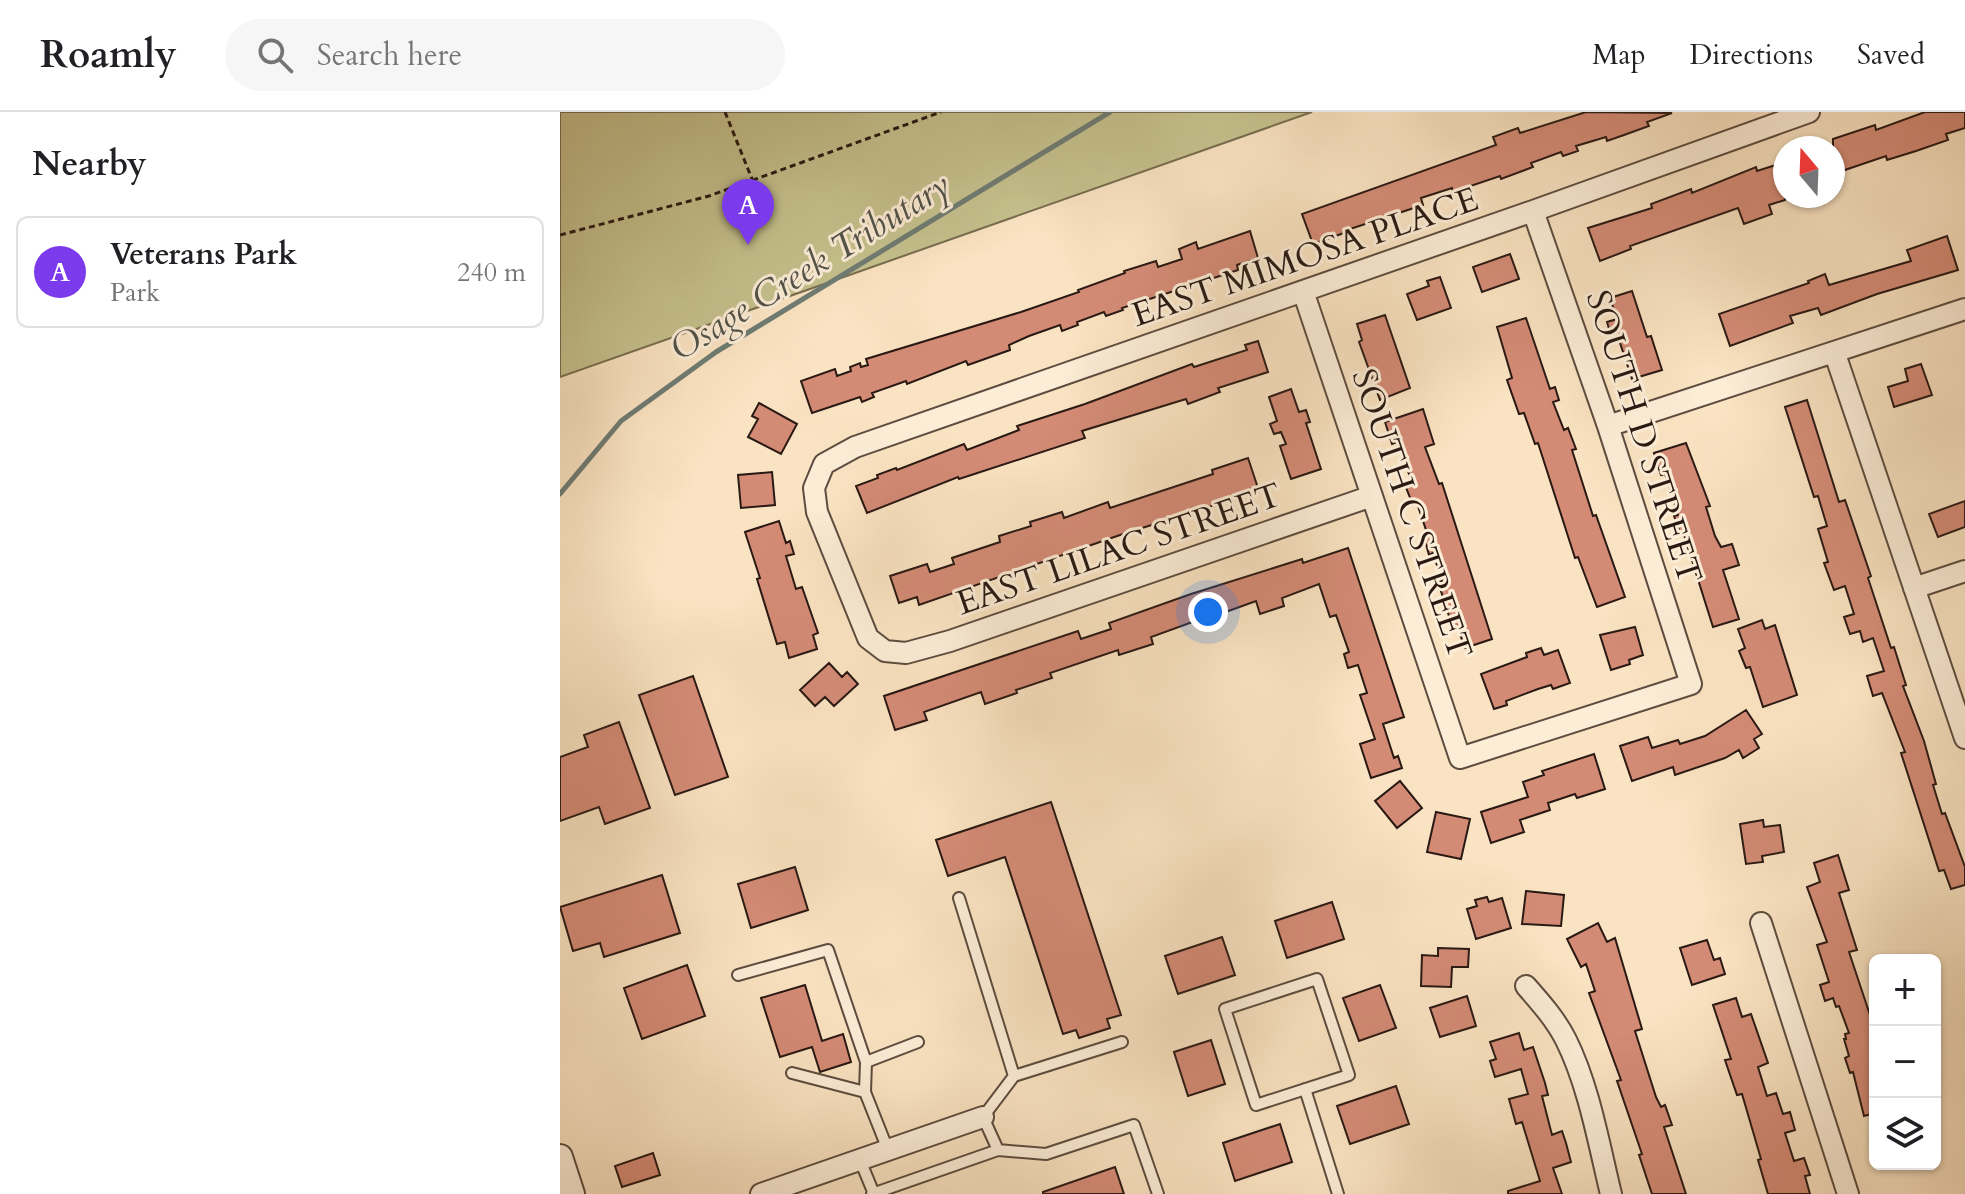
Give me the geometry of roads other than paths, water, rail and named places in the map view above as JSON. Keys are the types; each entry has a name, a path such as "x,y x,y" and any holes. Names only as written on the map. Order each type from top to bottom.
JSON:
{"street":[{"name":"EAST MIMOSA PLACE","path":"885,651 868,638 817,512 814,488 824,464 855,447 1809,112"},
{"name":"SOUTH D STREET","path":"1460,758 1691,684 1608,426 1533,211"},
{"name":"SOUTH C STREET","path":"1303,291 1460,758"},
{"path":"1608,426 1965,309"},
{"path":"1835,354 1965,738"},
{"name":"EAST LILAC STREET","path":"885,651 906,653 950,641 1372,496"},
{"path":"1914,588 1965,571"},
{"path":"1761,923 1848,1194"},
{"path":"1526,986 1551,1015 1567,1041 1587,1099 1611,1194"},
{"path":"761,1194 983,1117"},
{"path":"560,1157 572,1194"}],"lane":[{"path":"959,898 1014,1076"},
{"path":"738,975 828,950 866,1062 865,1092 888,1150"},
{"path":"1317,979 1349,1075 1305,1089 1256,1105 1225,1009 1317,979"},
{"path":"866,1062 918,1042"},
{"path":"998,1150 983,1117 1014,1076 1122,1042"},
{"path":"792,1073 865,1092"},
{"path":"1305,1089 1338,1194"},
{"path":"860,1160 873,1194 998,1150 1046,1154 1134,1125 1158,1194"}],"waterway":[{"name":"Osage Creek Tributary","path":"560,494 621,421 716,352 1110,112"}],"place":[{"name":"Veterans Park","path":"748,245"}]}
